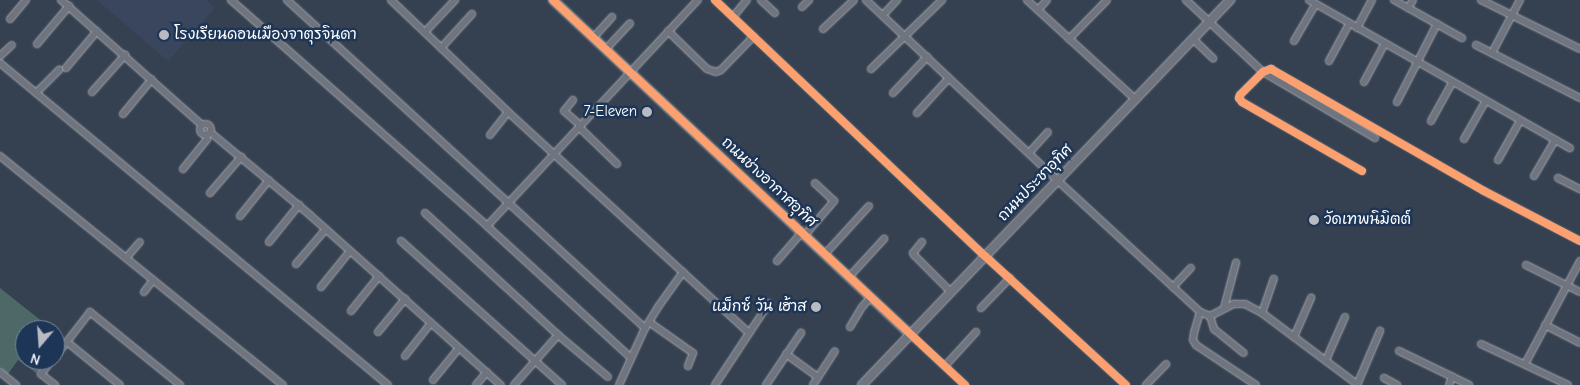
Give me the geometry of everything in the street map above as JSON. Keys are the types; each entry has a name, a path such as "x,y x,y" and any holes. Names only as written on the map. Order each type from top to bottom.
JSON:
{"street":[{"path":"10,19 26,0"},
{"path":"61,0 202,125 207,124 207,139 183,169"},
{"path":"231,0 487,226 630,357"},
{"path":"287,0 647,325 693,353 688,366"},
{"path":"391,0 508,112 555,152 749,333"},
{"path":"425,32 455,0"},
{"name":"ถนนช่างอากาศอุทิศ","path":"553,0 965,385"},
{"path":"487,226 698,0"},
{"path":"715,0 985,256 1126,385"},
{"path":"733,16 747,0"},
{"path":"762,0 775,13"},
{"path":"802,7 809,0"},
{"path":"823,29 854,0"},
{"path":"866,0 1200,312 1210,316"},
{"path":"883,15 897,0"},
{"path":"871,69 942,0"},
{"path":"1027,0 1135,99"},
{"path":"1038,10 1047,0"},
{"path":"1069,39 1107,0"},
{"path":"1186,0 1263,72 1375,138"},
{"name":"ถนนประชาอุทิศ","path":"864,384 1056,179 1230,0"},
{"path":"1309,0 1452,83 1570,148"},
{"path":"1357,28 1372,0"},
{"path":"1394,0 1462,38"},
{"path":"1408,8 1413,0"},
{"path":"1481,0 1580,49"},
{"path":"1492,53 1520,0"},
{"path":"1294,41 1315,5"},
{"path":"37,44 69,6"},
{"path":"441,48 472,14"},
{"path":"594,37 612,17"},
{"path":"606,49 630,23"},
{"path":"1329,62 1349,24"},
{"path":"1397,102 1437,24"},
{"path":"36,93 62,69 97,30"},
{"path":"668,32 707,69 716,72 721,70 754,36"},
{"path":"1193,39 1213,58"},
{"path":"1364,82 1385,43"},
{"path":"0,56 12,45"},
{"path":"1476,45 1580,98"},
{"path":"92,92 125,55"},
{"path":"893,93 927,57"},
{"path":"0,63 388,385"},
{"path":"1362,171 1239,100 1240,95 1263,72 1271,69 1484,191 1580,240"},
{"path":"917,113 949,78"},
{"path":"123,114 152,80"},
{"path":"1431,121 1452,83"},
{"path":"572,100 564,111 617,164"},
{"path":"1464,139 1486,102"},
{"path":"490,135 508,112"},
{"path":"1498,160 1520,121"},
{"path":"1030,153 1048,132"},
{"path":"208,133 241,157 326,229 501,385"},
{"path":"1534,176 1555,140"},
{"path":"0,156 283,385"},
{"path":"210,193 241,157"},
{"path":"1558,178 1580,189"},
{"path":"240,216 269,180"},
{"path":"777,261 834,201 815,183"},
{"path":"269,242 298,205"},
{"path":"826,254 869,206"},
{"path":"425,213 558,335 608,378"},
{"path":"296,264 326,229"},
{"path":"849,276 884,239"},
{"path":"401,241 534,362 562,385"},
{"path":"126,258 140,242"},
{"path":"922,242 913,253 914,255 950,292"},
{"path":"321,287 350,251"},
{"path":"1525,364 1580,261"},
{"path":"1224,308 1236,263"},
{"path":"1526,265 1580,292"},
{"path":"1173,287 1192,268"},
{"path":"619,385 630,357 647,325 683,272"},
{"path":"351,311 379,276"},
{"path":"981,308 1010,278"},
{"path":"1262,313 1274,279"},
{"path":"144,292 153,280"},
{"path":"850,327 862,307 871,297"},
{"path":"1294,337 1311,298"},
{"path":"378,332 405,299"},
{"path":"1210,316 1239,302 1262,313 1357,384 1380,331"},
{"path":"715,385 769,303"},
{"path":"65,344 90,312 180,385"},
{"path":"1200,312 1193,340 1196,345 1256,385"},
{"path":"1210,316 1214,329 1244,353"},
{"path":"1326,360 1345,317"},
{"path":"405,356 431,323"},
{"path":"1545,325 1580,343"},
{"path":"944,366 976,332"},
{"path":"766,385 801,333"},
{"path":"514,385 558,335"},
{"path":"67,342 120,385"},
{"path":"1480,344 1568,385"},
{"path":"433,380 459,348"},
{"path":"813,385 835,351"},
{"path":"1399,351 1469,385"},
{"path":"786,354 818,377"},
{"path":"1146,385 1166,364"},
{"path":"44,370 41,374 55,385"},
{"path":"0,372 16,385"},
{"path":"476,385 487,372"},
{"path":"1449,385 1452,377"},
{"path":"1384,378 1398,385"}],"shaded area":[{"name":"โรงเรียนดอนเมืองจาตุรจินดา","path":"97,0 206,0 215,8 168,61"}],"green space":[{"path":"0,288 40,320 15,320 15,364 8,374 0,367"}],"cycle path":[{"path":"553,0 965,385"},
{"path":"715,0 985,256 1126,385"},
{"path":"1362,171 1242,102 1239,98 1240,95 1263,72 1271,69 1484,191 1580,241"}],"place":[{"name":"โรงเรียนดอนเมืองจาตุรจินดา","path":"164,35"},
{"name":"7-Eleven","path":"647,112"},
{"name":"วัดเทพนิมิตต์","path":"1314,220"},
{"name":"แม็กซ์ วัน เฮ้าส","path":"816,307"}]}
